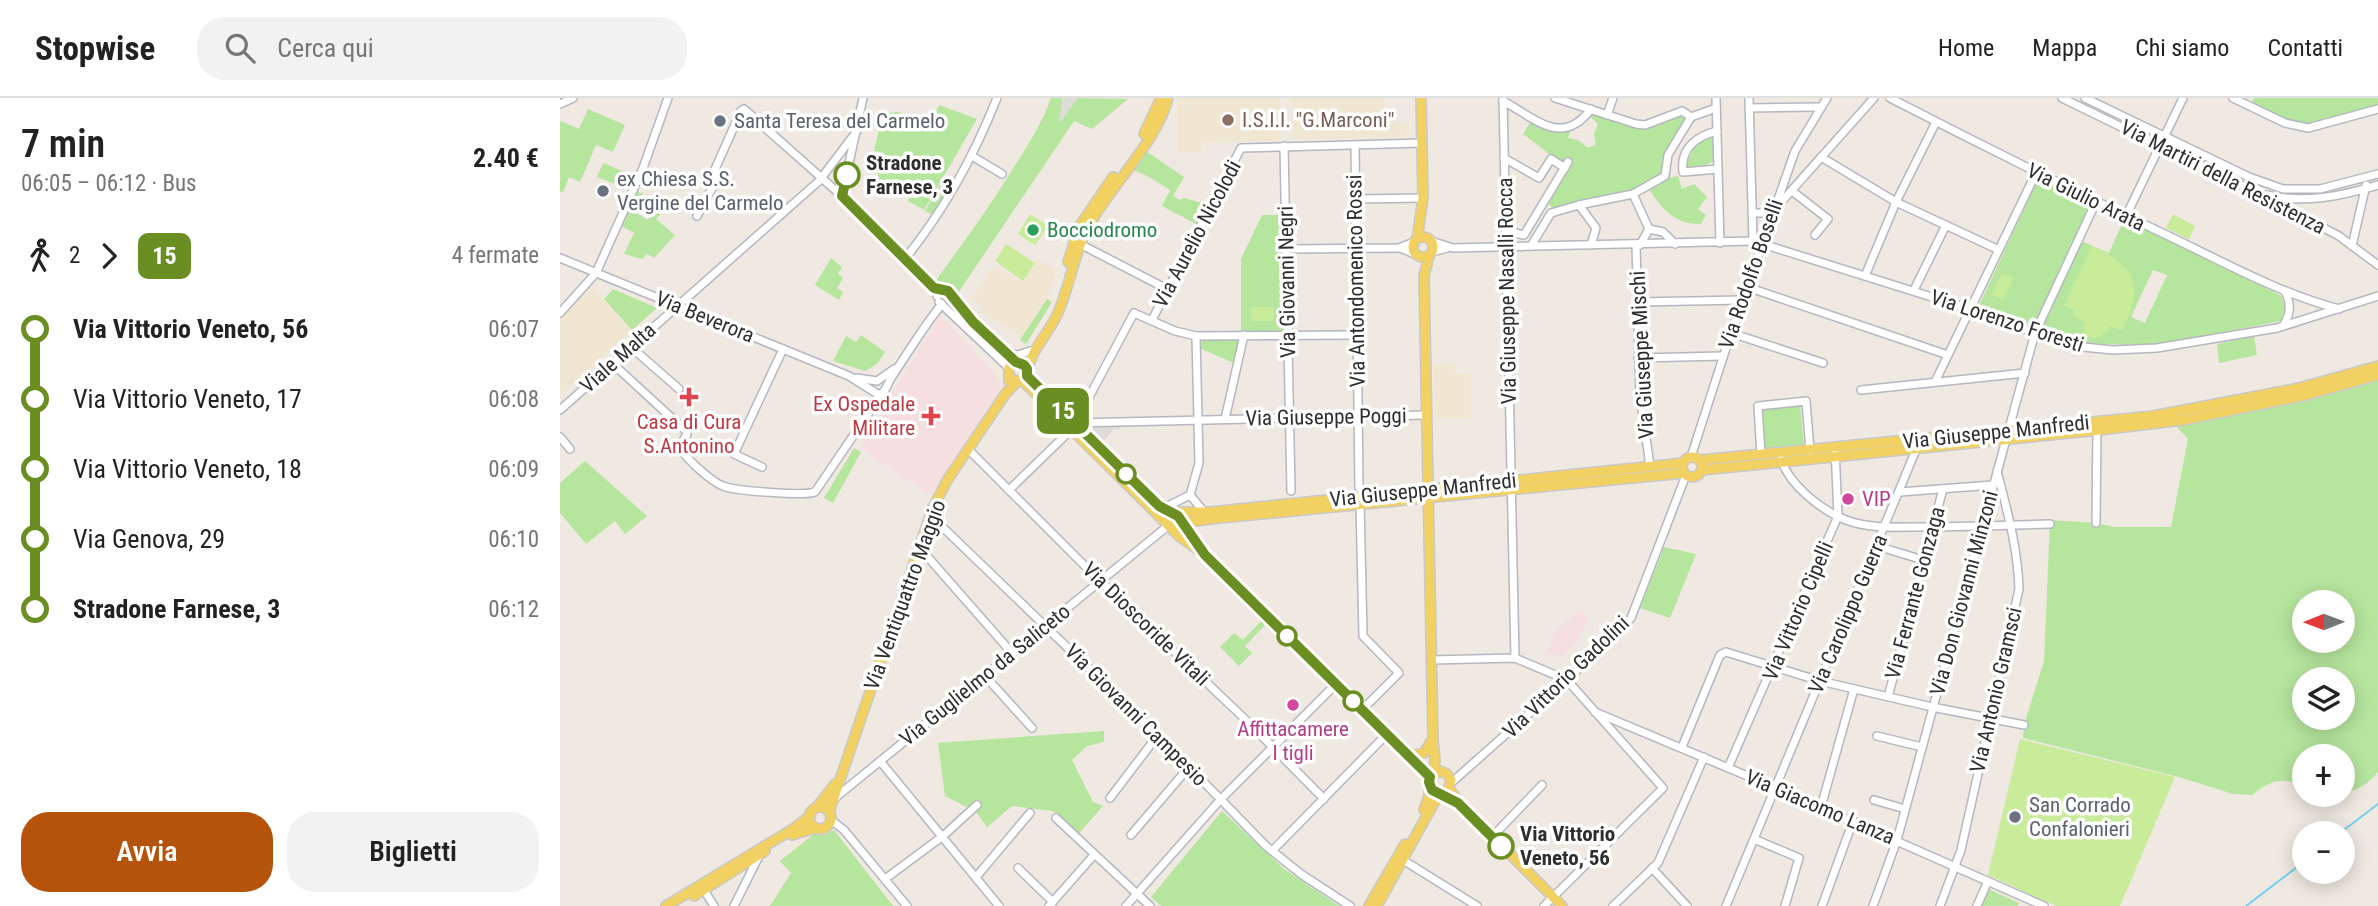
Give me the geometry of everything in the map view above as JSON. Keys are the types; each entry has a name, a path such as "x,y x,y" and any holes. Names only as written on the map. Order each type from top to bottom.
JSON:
{"main road":[{"path":"1077,243 1160,120 1168,98"},
{"path":"1369,906 1422,815 1429,796 1435,761 1424,276 1431,254 1423,201 1421,98"},
{"path":"1143,146 1160,102"},
{"path":"1160,102 1145,134 1079,227 1077,243 1055,308 1018,372 1075,422 1174,518 1205,555"},
{"path":"1118,171 1135,158"},
{"path":"1087,229 1087,220 1096,201"},
{"path":"1423,201 1413,248 1424,276"},
{"path":"1416,241 1424,237 1430,240"},
{"name":"Via Ventiquattro Maggio","path":"666,906 788,837 824,828 930,515 948,479 1058,313 1077,243"},
{"path":"1416,255 1425,258 1431,254"},
{"name":"Via Giuseppe Manfredi","path":"2165,418 2300,388 2378,366"},
{"name":"Via Giuseppe Manfredi","path":"1174,518 1360,496 1427,495 2165,418 2302,396 2378,375"},
{"path":"1075,422 1174,518 1205,555 1410,757 1431,779 1434,792 1447,788"},
{"name":"Via Giuseppe Manfredi","path":"1511,485 1650,466 1691,466 1761,455 1780,457 1810,451 1835,452"},
{"path":"1174,518 1203,516"},
{"path":"1191,538 1203,516"},
{"path":"1410,757 1424,753 1433,740"},
{"path":"1377,906 1434,802 1447,788 1449,776 1435,761"},
{"name":"Via Ventiquattro Maggio","path":"677,906 810,817 844,769"},
{"path":"1431,779 1444,772"},
{"path":"1447,788 1458,803 1562,906"},
{"path":"817,807 825,808 830,816"},
{"path":"810,817 811,824 816,828"}],"street":[{"path":"560,104 573,98"},
{"path":"560,313 596,273 643,168 667,98"},
{"path":"842,196 863,98"},
{"path":"904,260 938,214 972,156 997,98"},
{"path":"1555,98 1645,125 1682,111 1691,117"},
{"path":"1607,115 1613,98"},
{"path":"1716,98 1720,243"},
{"path":"1430,240 1448,247 1753,241 1749,98"},
{"name":"Via Rodolfo Boselli","path":"1691,466 1723,356 1772,212 1795,150 1827,98"},
{"path":"1752,213 1772,212 1874,98"},
{"name":"Via Giulio Arata","path":"1890,98 2036,173 2284,290 2341,309"},
{"name":"Via Martiri della Resistenza","path":"2063,98 2253,191 2352,246 2378,265"},
{"name":"Via Martiri della Resistenza","path":"2085,98 2270,186 2292,190 2320,189 2366,178"},
{"path":"2126,216 2183,98"},
{"path":"2233,98 2285,123 2308,128 2378,109"},
{"name":"Via Giuseppe Nasalli Rocca","path":"1503,99 1556,130 1583,120 1591,109"},
{"name":"Via Giuseppe Nasalli Rocca","path":"1503,99 1515,658"},
{"path":"1749,108 1821,107"},
{"path":"1531,246 1550,213 1633,194 1665,176 1668,155 1691,117 1716,108"},
{"path":"697,216 717,179 712,176 744,109 842,196 939,297 1018,372"},
{"path":"1864,276 1896,202 1936,122"},
{"name":"Viale Malta","path":"560,410 822,178 857,131"},
{"path":"1717,131 1700,136 1686,152 1682,163 1683,172 1718,169"},
{"path":"1284,146 1422,143"},
{"name":"Via Aurelio Nicolodi","path":"1152,320 1241,148 1284,146"},
{"name":"Via Giovanni Negri","path":"1284,146 1291,491"},
{"name":"Via Antondomenico Rossi","path":"1355,146 1363,636 1399,673 1362,710"},
{"path":"842,151 848,151 851,160"},
{"path":"972,156 1002,174"},
{"path":"1821,157 1896,202 1999,250"},
{"path":"1504,158 1539,178 1551,159 1567,165 1524,235 1506,231"},
{"path":"1935,382 2036,173"},
{"path":"2352,246 2366,178 2378,174"},
{"path":"2253,191 2301,200 2378,185"},
{"path":"1791,191 1828,219 1815,235"},
{"path":"1633,194 1648,229"},
{"path":"1356,199 1423,201"},
{"name":"Via Don Giovanni Minzoni","path":"1873,906 1897,840 2035,333 2096,202"},
{"path":"1579,205 1596,228 1591,245"},
{"path":"1542,206 1550,213"},
{"path":"1914,290 1946,225"},
{"path":"1648,229 1663,232 1675,244"},
{"path":"1638,245 1648,229"},
{"path":"1286,249 1399,248 1416,241"},
{"name":"Via Lorenzo Foresti","path":"1753,241 1914,290 2083,348 2157,348 2283,326 2378,296"},
{"path":"1077,243 1167,289"},
{"name":"Via Giuseppe Mischi","path":"1638,245 1638,358 1643,427 1650,466"},
{"path":"1431,254 1448,247"},
{"path":"1399,248 1416,255"},
{"name":"Via Beverora","path":"560,258 849,376"},
{"path":"1747,287 1948,355"},
{"path":"613,363 687,434 680,446 682,453 722,486 810,494 817,490 881,395 934,312 939,297 946,290 973,322 1006,353 1018,372"},
{"path":"2283,326 2291,303 2284,290"},
{"path":"939,297 950,301 951,294"},
{"path":"1637,302 1742,300"},
{"path":"1009,490 1075,422 1134,313 1175,331 1196,336 1357,335"},
{"path":"1731,333 1823,363"},
{"path":"1225,419 1244,335"},
{"path":"1196,336 1199,463 1190,495 1203,516"},
{"path":"631,347 679,388"},
{"path":"762,467 734,454 783,349"},
{"path":"1006,353 1018,355 1030,351"},
{"path":"1638,358 1723,356"},
{"path":"864,418 873,383 898,366"},
{"path":"1861,390 2025,373"},
{"path":"849,376 883,382 886,387"},
{"path":"849,376 881,395"},
{"path":"1761,455 1758,406 1806,401 1810,451"},
{"path":"1084,407 1096,421"},
{"name":"Via Giuseppe Poggi","path":"1075,422 1427,415"},
{"name":"Via Giuseppe Manfredi","path":"2096,523 2097,426"},
{"path":"560,437 570,449"},
{"name":"Via Carolippo Guerra","path":"1726,906 1918,444"},
{"name":"Via Dioscoride Vitali","path":"969,450 1324,799"},
{"name":"Via Vittorio Cipelli","path":"1728,768 1838,516 1835,452"},
{"path":"1780,457 1811,499 1838,516 1869,526 1982,527 2050,524"},
{"name":"Via Vittorio Gadolini","path":"1447,788 1567,680 1631,618 1691,466"},
{"name":"Via Antonio Gramsci","path":"1940,906 1956,867 2019,589 2011,525 1997,471"},
{"path":"1900,492 1993,485"},
{"name":"Via Ferrante Gonzaga","path":"1888,697 1942,489"},
{"name":"Via Guglielmo da Saliceto","path":"834,798 1174,518 1190,495"},
{"name":"Via Giovanni Campesio","path":"930,515 1158,735 1272,851 1350,906"},
{"path":"1877,546 1923,560"},
{"path":"919,547 1012,653"},
{"path":"1682,747 1720,655 1726,652 1820,681 2024,725"},
{"path":"1431,660 1515,658 1567,680 1663,788 1544,906"},
{"path":"985,676 1032,727"},
{"path":"1126,906 1220,799 1336,684"},
{"path":"1821,807 1854,689"},
{"name":"Via Giacomo Lanza","path":"1595,712 1897,840 1988,881 2024,902 2044,906"},
{"path":"1272,851 1387,734"},
{"path":"1110,798 1158,735"},
{"path":"1877,736 1922,747"},
{"path":"1613,906 1658,863 1704,757"},
{"path":"880,761 999,906"},
{"path":"1131,835 1189,766"},
{"path":"1492,837 1542,785"},
{"path":"1874,800 1905,809"},
{"path":"885,878 943,836 977,805"},
{"path":"976,876 1030,813"},
{"path":"830,816 907,906"},
{"path":"1056,818 1150,906"},
{"path":"1822,906 1853,821"},
{"path":"1754,839 1799,858 1785,906"},
{"path":"734,906 756,853"},
{"path":"1018,868 1051,904 1094,855"},
{"path":"1403,860 1477,906"},
{"path":"1652,868 1687,906"},
{"path":"1977,906 1988,881"},
{"path":"704,890 714,906"}],"shaded area":[{"path":"1063,98 1078,98 1059,124 1061,109"},
{"name":"I.S.I.I. \"G.Marconi\"","path":"1279,98 1279,141 1201,142 1201,152 1178,153 1177,99"},
{"path":"1293,98 1384,98 1384,123 1407,123 1407,137 1292,139"},
{"path":"1038,259 1056,270 1047,299 1022,337 980,310 982,306 971,299 994,266 1022,283"},
{"path":"591,285 632,330 560,395 560,319"},
{"name":"Ex Ospedale Militare","path":"940,315 1003,384 931,495 860,448"},
{"path":"1455,364 1455,374 1471,374 1471,418 1435,419 1434,365"},
{"path":"1095,427 1121,427 1118,430 1115,428 1104,441 1092,430"},
{"path":"1581,609 1590,620 1582,627 1584,630 1578,635 1580,639 1566,651 1563,658 1547,652 1555,632"}],"green space":[{"path":"1051,98 1063,98 1059,122 1078,98 1128,99 1092,129 1074,121 956,296 936,280 1013,169 1039,126"},
{"path":"2254,98 2378,98 2378,106 2308,124 2289,122 2250,105"},
{"path":"939,105 977,119 924,210 908,201 909,198 918,198 919,187 898,180 895,193 877,181 882,152 874,151 880,125 885,124 887,118 883,113 898,112 932,121"},
{"path":"588,109 625,125 613,152 596,145 580,182 569,177 563,193 560,191 560,123 561,121 579,129"},
{"path":"1592,113 1642,129 1679,115 1686,118 1664,158 1662,175 1631,191 1554,210 1549,204 1567,165 1523,134 1531,121 1550,131 1571,129 1568,138 1578,140 1588,148 1596,144 1594,134 1598,124 1590,116"},
{"path":"1708,135 1713,138 1714,160 1707,165 1685,168 1695,145"},
{"path":"1146,151 1184,177 1173,196 1180,200 1184,198 1209,205 1198,225 1162,206 1170,190 1134,170"},
{"path":"603,163 625,172 622,187 597,177"},
{"path":"2040,175 2095,200 2079,240 2109,253 2126,215 2281,296 2285,308 2281,321 2156,345 2085,344 1977,310","holes":["2153,270 2167,275 2145,323 2131,317"]},
{"path":"1678,176 1682,189 1694,184 1707,197 1698,209 1706,215 1701,224 1677,219 1659,203 1649,189 1668,178"},
{"path":"942,181 950,188 935,216 925,211"},
{"path":"636,191 643,194 634,212 648,220 658,200 667,207 656,219 675,235 654,258 647,254 642,259 624,254 634,233 621,226"},
{"name":"Bocciodromo","path":"1030,214 1048,226 1035,245 1018,234"},
{"path":"2173,214 2195,226 2189,239 2166,228"},
{"path":"1262,215 1281,215 1283,331 1241,333 1241,259"},
{"path":"1006,244 1035,263 1023,281 995,261"},
{"path":"2092,246 2119,261 2127,270 2134,290 2129,316 2122,331 2110,326 2107,333 2103,332 2100,338 2097,336 2096,339 2085,335 2086,331 2082,330 2085,322 2073,316 2075,310 2064,305"},
{"path":"831,258 842,267 838,274 843,278 837,288 843,292 839,300 815,285"},
{"path":"2002,273 2013,278 2003,300 1992,295"},
{"path":"613,289 657,308 632,330 604,299"},
{"path":"1047,299 1052,302 1026,344 1020,340"},
{"path":"1251,307 1274,307 1274,321 1251,321"},
{"path":"861,335 885,352 877,364 865,371 833,361 846,336 856,342"},
{"path":"2254,336 2257,355 2219,363 2217,344"},
{"path":"1202,337 1241,339 1234,363 1201,349"},
{"path":"2378,381 2378,772 2358,788 2355,789 2355,744 2292,744 2292,782 2277,781 2252,795 2233,794 2179,777 2023,738 2024,725 2044,661 2050,520 2114,527 2171,527 2188,439 2175,425 2323,396"},
{"path":"1800,404 1804,447 1763,450 1762,408"},
{"path":"854,448 861,452 833,503 824,498"},
{"path":"585,461 647,516 625,534 615,521 586,544 560,513 560,483"},
{"path":"1664,547 1696,554 1670,618 1640,608"},
{"path":"1263,619 1267,623 1245,646 1252,653 1239,666 1220,647 1234,633 1243,640"},
{"path":"1104,731 1104,742 1087,746 1072,760 1093,802 1103,806 1079,833 1053,811 1012,806 987,827 976,812 945,796 938,743"},
{"path":"2020,739 2175,777 2120,906 2056,906 1988,875"},
{"path":"1222,811 1284,869 1339,906 1161,906 1151,897"},
{"path":"834,830 893,906 770,906 791,873 780,861 814,834 824,835"},
{"path":"1986,888 2019,903 2018,906 1979,906"}],"waterway":[{"path":"2355,822 2378,804"},
{"path":"2246,906 2292,871"}],"bus line":[{"name":"15","path":"847,175 842,196 904,260 934,288 948,291 973,322 1016,362 1024,365 1027,376 1159,506 1178,516 1205,555 1430,777 1429,785 1432,790 1458,803 1501,846"}],"place":[{"name":"I.S.I.I. \"G.Marconi\"","path":"1228,120"},
{"name":"Santa Teresa del Carmelo","path":"720,121"},
{"name":"Stradone Farnese, 3","path":"847,175"},
{"name":"ex Chiesa S.S. Vergine del Carmelo","path":"603,191"},
{"name":"Bocciodromo","path":"1033,230"},
{"name":"Casa di Cura S.Antonino","path":"689,397"},
{"name":"Ex Ospedale Militare","path":"931,416"},
{"name":"VIP","path":"1848,499"},
{"name":"Affittacamere I tigli","path":"1293,705"},
{"name":"San Corrado Confalonieri","path":"2015,817"},
{"name":"Via Vittorio Veneto, 56","path":"1501,846"}]}
